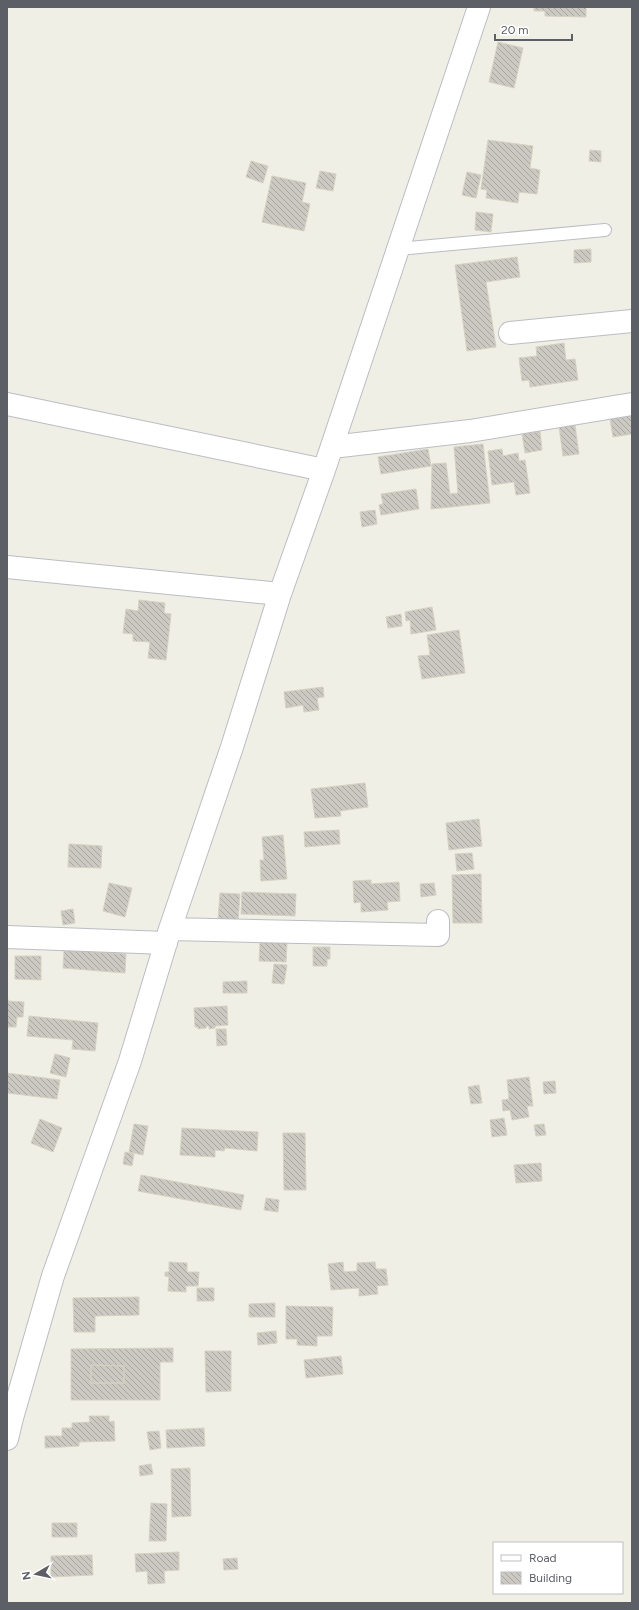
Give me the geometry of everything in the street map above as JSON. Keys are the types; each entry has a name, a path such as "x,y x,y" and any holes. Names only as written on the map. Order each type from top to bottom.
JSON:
{"street":[{"path":"7,1439 53,1276 130,1061 168,936 232,747 280,594 332,447 479,7"},
{"path":"510,333 632,322"},
{"path":"7,404 324,470"},
{"path":"332,447 470,431 632,404"},
{"path":"7,567 280,594"},
{"path":"7,937 438,935 438,921"}],"lane":[{"path":"398,249 605,230"}],"building":[{"path":"534,7 586,7 586,17 545,16 545,11 534,11"},
{"path":"498,42 523,48 514,88 489,82"},
{"path":"488,140 533,146 530,168 540,170 537,194 519,192 518,203 486,198 487,190 481,189"},
{"path":"590,150 601,151 601,162 589,161"},
{"path":"251,161 268,166 263,183 246,177"},
{"path":"320,171 336,174 333,191 316,188"},
{"path":"467,172 481,175 476,198 462,195"},
{"path":"272,176 306,183 302,202 310,204 304,231 262,222"},
{"path":"476,212 493,214 491,232 475,230"},
{"path":"591,249 591,262 574,263 574,250"},
{"path":"517,257 520,277 486,282 496,347 467,351 455,265"},
{"path":"564,343 566,360 575,359 578,380 530,387 529,380 522,381 519,358 537,356 536,347"},
{"path":"632,410 632,434 613,437 610,419 628,416"},
{"path":"575,425 579,454 563,456 559,427"},
{"path":"540,431 542,450 525,453 522,434"},
{"path":"483,444 490,503 431,509 432,464 446,463 450,494 458,493 454,447"},
{"path":"428,449 431,466 381,474 378,457"},
{"path":"502,449 503,456 518,453 519,461 525,460 530,493 516,495 514,482 492,485 488,451"},
{"path":"416,489 419,509 381,515 379,505 383,504 381,494"},
{"path":"375,510 377,524 362,527 360,512"},
{"path":"139,600 165,603 164,613 171,614 166,660 148,658 150,642 133,641 133,634 123,633 126,609 138,611"},
{"path":"432,607 436,630 411,634 410,620 406,621 405,612"},
{"path":"401,614 402,626 388,628 386,617"},
{"path":"459,630 465,673 422,679 418,656 430,655 427,635"},
{"path":"323,687 324,697 317,698 319,710 304,712 303,705 286,708 284,692"},
{"path":"365,783 368,807 340,811 341,816 315,818 311,789"},
{"path":"479,819 482,846 449,850 446,823"},
{"path":"339,830 340,844 305,847 304,832"},
{"path":"283,835 287,879 261,881 260,860 264,860 262,837"},
{"path":"69,844 102,846 101,868 68,867"},
{"path":"472,853 474,869 457,871 455,854"},
{"path":"481,874 482,923 453,923 452,875"},
{"path":"371,880 371,884 399,882 400,901 387,902 388,910 361,912 361,902 354,903 353,881"},
{"path":"109,883 132,888 125,917 103,911"},
{"path":"434,883 436,895 421,897 420,884"},
{"path":"242,892 296,894 295,916 241,914"},
{"path":"220,893 240,894 238,922 218,920"},
{"path":"73,909 75,923 63,925 61,911"},
{"path":"260,941 287,943 286,962 259,961"},
{"path":"313,947 330,947 330,959 327,959 327,966 313,966"},
{"path":"64,950 126,954 125,973 63,968"},
{"path":"15,956 41,956 41,980 15,979"},
{"path":"274,964 287,965 284,984 272,983"},
{"path":"247,981 247,993 223,993 223,982"},
{"path":"7,994 8,1001 24,1002 23,1017 17,1017 16,1027 7,1027"},
{"path":"227,1006 228,1025 215,1026 215,1028 209,1029 209,1026 198,1029 198,1027 195,1027 194,1008"},
{"path":"29,1016 98,1023 95,1051 72,1049 73,1040 27,1036"},
{"path":"216,1029 226,1029 227,1045 217,1046"},
{"path":"55,1054 70,1058 66,1077 50,1073"},
{"path":"7,1073 60,1080 57,1099 7,1093"},
{"path":"529,1077 533,1106 527,1106 529,1117 512,1120 510,1110 503,1111 502,1100 509,1099 507,1080"},
{"path":"555,1081 556,1093 544,1094 543,1082"},
{"path":"479,1085 482,1103 471,1104 468,1087"},
{"path":"504,1118 507,1135 492,1137 490,1120"},
{"path":"40,1119 62,1128 53,1152 31,1143"},
{"path":"134,1124 148,1126 143,1155 129,1152"},
{"path":"544,1124 546,1135 536,1136 534,1125"},
{"path":"182,1128 258,1132 257,1151 225,1148 224,1151 215,1150 215,1157 180,1155"},
{"path":"283,1133 305,1133 306,1190 284,1190"},
{"path":"125,1152 134,1154 132,1166 123,1164"},
{"path":"541,1163 542,1181 516,1183 514,1165"},
{"path":"141,1175 244,1195 241,1210 138,1191"},
{"path":"266,1198 279,1200 278,1212 264,1210"},
{"path":"169,1262 187,1263 187,1272 199,1272 198,1286 186,1286 186,1292 168,1291 169,1277 165,1276 165,1272 169,1272"},
{"path":"343,1262 344,1272 357,1271 357,1263 375,1262 376,1269 386,1269 388,1285 377,1286 378,1294 359,1296 359,1288 331,1290 328,1264"},
{"path":"197,1288 214,1288 214,1301 197,1301"},
{"path":"139,1297 139,1315 95,1316 95,1332 74,1332 73,1298"},
{"path":"275,1303 275,1317 249,1317 249,1304"},
{"path":"286,1306 333,1307 332,1336 317,1336 317,1346 297,1345 297,1339 286,1339"},
{"path":"276,1331 277,1343 258,1345 257,1333"},
{"path":"173,1348 173,1362 160,1362 160,1400 71,1400 71,1349","holes":["91,1365 124,1366 124,1383 91,1383"]},
{"path":"205,1351 231,1351 231,1391 206,1392"},
{"path":"341,1356 343,1374 306,1378 304,1360"},
{"path":"91,1365 124,1366 124,1383 91,1383"},
{"path":"89,1416 109,1416 109,1422 114,1421 115,1441 79,1442 79,1446 45,1448 45,1436 62,1436 62,1428 72,1428 72,1423 90,1422"},
{"path":"204,1428 205,1446 167,1448 166,1430"},
{"path":"159,1431 161,1448 150,1450 147,1432"},
{"path":"151,1464 153,1474 140,1476 139,1466"},
{"path":"190,1468 191,1516 172,1517 171,1469"},
{"path":"151,1503 167,1504 166,1541 149,1541"},
{"path":"52,1523 77,1523 77,1537 52,1537"},
{"path":"179,1552 179,1570 164,1571 165,1583 148,1584 147,1571 136,1572 135,1554"},
{"path":"92,1555 93,1575 51,1577 51,1556"},
{"path":"237,1558 238,1569 224,1570 223,1559"}]}
